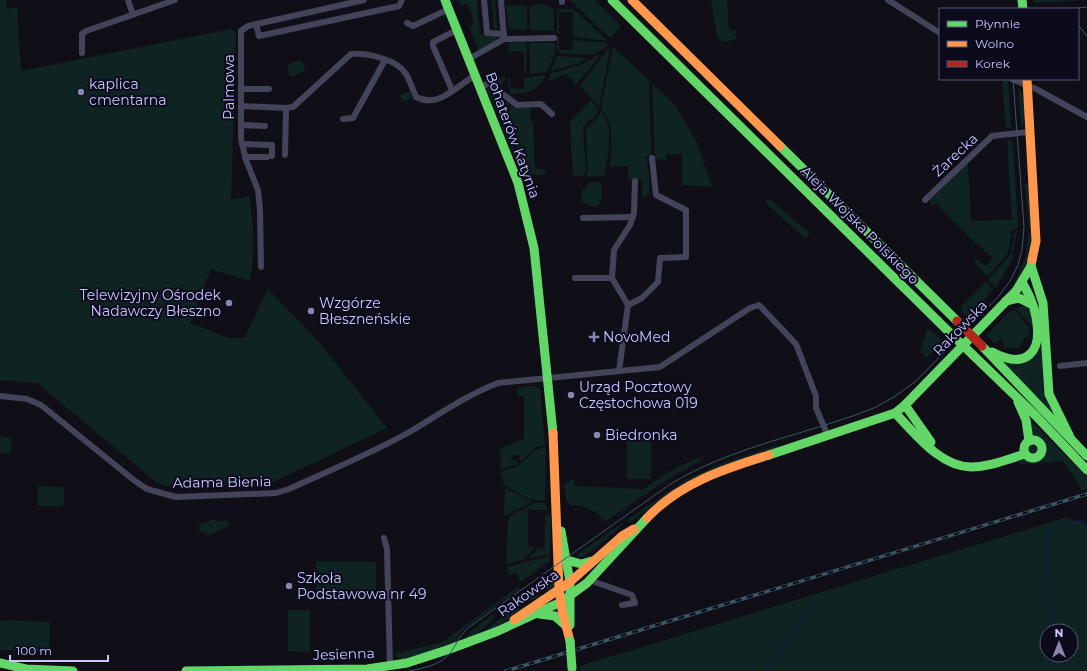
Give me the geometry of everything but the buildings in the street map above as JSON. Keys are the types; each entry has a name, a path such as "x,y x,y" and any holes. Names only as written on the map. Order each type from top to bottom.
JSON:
{"street":[{"path":"128,0 133,14"},
{"path":"82,53 82,34 86,31 175,0"},
{"name":"Palmowa","path":"261,267 260,210 258,190 245,157 242,144 242,31 248,26 364,0"},
{"path":"256,24 259,36 399,6 402,0"},
{"name":"Bohaterów Katynia","path":"445,0 516,176 527,212 534,248 547,379 557,512 559,589 570,640"},
{"path":"484,0 486,33 504,36 554,38"},
{"path":"501,0 504,36"},
{"name":"Aleja Wojska Polskiego","path":"612,0 1036,416 1087,470"},
{"name":"Aleja Wojska Polskiego","path":"632,0 982,346 1087,456"},
{"path":"888,0 939,32"},
{"path":"407,23 413,26 449,10"},
{"path":"452,90 433,46 433,42 457,30"},
{"path":"470,59 504,36"},
{"path":"241,106 293,107 351,54 363,54 385,60 403,70 416,97 423,101 434,101 444,97 452,90 476,75"},
{"path":"343,119 353,118 385,60"},
{"path":"1017,80 1027,82 1087,117"},
{"name":"Rakowska","path":"498,632 570,582 621,537 640,524 671,497 702,478 869,423 895,413 906,405 1006,301 1022,282 1030,266 1036,241 1028,132 1027,82"},
{"path":"481,87 487,84 491,85 517,105 541,104 552,114"},
{"path":"241,88 269,89"},
{"path":"285,155 286,108"},
{"path":"241,125 266,126"},
{"name":"Żarecka","path":"925,200 992,136 1028,132"},
{"path":"242,144 272,145 269,156 245,157"},
{"path":"628,305 642,298 658,282 660,258 686,257 686,210 656,195 652,158"},
{"path":"619,371 628,305 612,278 614,250 633,217 635,181"},
{"path":"583,218 633,217"},
{"path":"1030,266 1040,291 1043,304 1046,367 1050,394 1070,437"},
{"path":"575,278 612,278"},
{"path":"1022,282 1040,291"},
{"path":"982,346 1002,359 1011,362 1019,361 1030,356 1036,345 1038,334 1037,322 1022,282"},
{"path":"1006,301 1019,298 1031,304"},
{"path":"547,379 660,367 750,308 759,305 796,344 816,396 816,408 828,436"},
{"path":"1060,366 1087,363"},
{"name":"Adama Bienia","path":"0,396 27,399 41,405 135,481 147,489 176,497 276,493 289,489 412,430 482,389 498,383 547,379"},
{"path":"1013,394 1026,420 1029,441 1024,447 1025,454 1030,458 1036,458 1042,452 1042,446 1038,441 1029,441"},
{"path":"906,405 938,453"},
{"path":"895,413 950,463 965,467 983,465 1025,454"},
{"name":"Bohaterów Katynia","path":"557,512 570,582 570,640 572,669"},
{"name":"Rakowska","path":"498,632 561,602 591,579 640,524"},
{"path":"384,538 387,549 390,666"},
{"path":"567,560 587,564 597,559"},
{"path":"591,579 595,582 632,595 635,603 622,605"},
{"path":"536,615 550,614 555,616 566,626"},
{"name":"Jesienna","path":"186,671 354,670 390,666 434,655 498,632"},
{"path":"0,662 32,670 72,671"}],"green space":[{"path":"0,0 6,0 7,9 17,7 21,71 231,29 236,33 231,200 250,196 253,260 250,281 211,269 190,323 229,338 244,338 268,289 320,343 387,428 267,485 165,486 156,482 37,383 0,380"},
{"path":"458,0 477,0 480,35 500,35 501,39 479,51 469,27 474,24 473,18 467,4 461,6"},
{"path":"492,0 495,0 497,31 494,31"},
{"path":"570,0 595,0 621,26 610,38"},
{"path":"711,0 727,0 729,30 736,30 736,39 724,42 717,37"},
{"path":"1034,0 1087,0 1034,3"},
{"path":"542,4 554,9 554,31 530,30 529,6"},
{"path":"506,5 527,6 527,30 509,29"},
{"path":"557,9 573,9 608,41 573,37 573,12 559,12 559,33 557,33"},
{"path":"557,37 559,37 559,50 573,50 573,40 607,43 607,47 591,55 560,53 557,50"},
{"path":"509,43 527,43 526,74 524,74 524,51 509,51"},
{"path":"529,43 555,43 555,53 547,72 530,74"},
{"path":"610,47 610,50 599,107 580,85"},
{"path":"613,47 649,80 651,156 646,156 649,174 649,194 642,198 642,179 628,179 628,166 610,167 610,128 601,108"},
{"path":"601,54 576,85 571,77 569,78 566,74 548,81 550,74 580,65"},
{"path":"557,56 587,58 579,63 551,71"},
{"path":"300,60 302,61 305,71 291,77 288,73 288,64"},
{"path":"546,75 536,88 527,92 510,94 507,77 510,77 510,88 524,89 524,78"},
{"path":"504,77 506,79 498,89 491,82 490,78"},
{"path":"1002,80 1008,81 1011,128 1006,128"},
{"path":"652,83 678,108 680,115 696,140 712,187 682,185 682,154 666,154 666,160 655,159"},
{"path":"488,87 493,91 502,111 519,169 487,89"},
{"path":"1018,87 1024,101 1025,108 1023,125 1021,128"},
{"path":"409,91 412,98 402,102 400,95"},
{"path":"499,97 515,108 531,108 530,121 533,121 535,168 547,171 543,175 524,175 511,128"},
{"path":"591,100 598,109 597,114 583,127 586,171 582,176 573,176 570,121"},
{"path":"601,111 608,126 609,134 604,176 585,177 588,172 586,129 600,115"},
{"path":"1007,140 1011,140 1013,145 1018,226 1017,229 1012,230 1008,253 988,276 975,264 974,257 986,266 993,258 973,241 936,203 932,206 930,200 968,163 971,221 1012,219"},
{"path":"590,182 601,182 602,200 596,208 582,202 582,191"},
{"path":"1025,183 1029,183 1032,228 1029,228"},
{"path":"768,198 810,233 806,239 765,203"},
{"path":"1017,231 1012,260 996,288 988,280 1011,254 1014,234"},
{"path":"1028,233 1032,233 1027,262 1013,287 1026,255"},
{"path":"985,282 994,290 967,317 961,310 962,305"},
{"path":"1026,304 1033,314 1033,339 1032,326 1016,309"},
{"path":"1014,309 1029,327 1029,338 1026,337 1018,348 1004,348 1002,337 995,344 986,335 1009,312"},
{"path":"927,329 943,341 927,358 920,352"},
{"path":"1039,349 1042,349 1053,414 1004,363 1022,365"},
{"path":"535,386 540,389 545,445 534,448 521,461 519,455 513,455 511,459 517,461 518,464 500,470 501,454 499,449 524,439 524,396 517,396 517,388"},
{"path":"1031,421 1087,477 1087,489 1082,491 1063,461 1018,465 1020,460 1039,461 1046,453 1044,441 1038,437 1032,436"},
{"path":"0,436 12,438 10,454 0,453"},
{"path":"627,437 651,437 651,479 627,479"},
{"path":"1033,444 1038,449 1033,454 1028,449"},
{"path":"777,445 778,448 683,484 629,523 627,520 687,479 723,463"},
{"path":"546,447 545,501 529,499 504,485 500,472 518,466 535,450"},
{"path":"706,455 699,462 671,477 605,522 602,518 589,509 570,505 569,502 566,502 566,489 564,489 564,485 571,480 575,480 575,486 644,489 674,469"},
{"path":"38,486 64,487 64,502 62,506 39,506 37,504"},
{"path":"505,488 532,502 504,516"},
{"path":"534,503 545,503 548,510 522,509"},
{"path":"520,510 528,510 528,546 535,547 525,559 506,564 508,521 510,516"},
{"path":"545,515 550,515 551,520 550,554 529,559 538,548 545,547"},
{"path":"1067,517 1087,526 1087,671 581,671 580,666"},
{"path":"214,519 220,522 227,519 230,525 207,536 205,533 199,531 199,525"},
{"path":"622,523 624,524 597,547 579,558 577,555"},
{"path":"550,556 550,561 520,582 517,573 509,575 506,567"},
{"path":"316,561 376,562 376,591 316,590"},
{"path":"556,570 555,588 549,592 547,590 529,593 528,591"},
{"path":"518,587 520,589 465,628 454,644 421,656 401,660 394,654 442,642"},
{"path":"544,594 540,598 515,605 515,603 525,596"},
{"path":"527,606 528,608 488,632 486,631 505,615"},
{"path":"288,610 310,610 310,652 288,651"},
{"path":"492,615 494,618 477,634 464,641 470,632"},
{"path":"0,620 50,622 49,652 0,650"}],"waterway":[{"path":"1052,623 1047,530 1080,521 1087,524"},
{"path":"767,671 812,606"},
{"path":"1053,663 1053,669"}],"tram line":[{"path":"1078,8 1087,7"},
{"path":"1079,26 1087,36"},
{"path":"409,671 420,669 442,660 451,652 461,636 469,627 669,485 718,460 874,408 894,397 916,381 998,297 1010,281 1018,265 1022,250 1024,227 1013,80"}],"railway":[{"path":"506,671 1087,494"}],"traffic: fast":[{"path":"445,0 518,183 534,248 553,433"},
{"path":"612,0 948,331"},
{"path":"1022,0 1023,8"},
{"path":"780,146 957,321"},
{"path":"769,455 895,413 905,405 1016,291 1031,266 1032,260"},
{"path":"1031,266 1043,303 1049,394 1070,437"},
{"path":"992,352 1014,359 1023,358 1029,355 1034,349 1038,330 1036,317 1029,294 1022,282"},
{"path":"1006,301 1019,298 1031,304"},
{"path":"948,331 973,355"},
{"path":"982,346 1087,456"},
{"path":"973,355 1036,416 1087,470"},
{"path":"1018,402 1026,420 1029,441"},
{"path":"905,405 931,442"},
{"path":"895,413 929,448 960,466 985,466 1025,454"},
{"path":"1033,440 1039,443 1042,449 1039,455 1033,458 1027,455 1024,449 1027,443 1033,440"},
{"path":"186,671 367,669 407,663 450,649 498,631 561,602 587,583 647,518"},
{"path":"561,531 570,582 570,625"},
{"path":"567,560 581,564 592,561"},
{"path":"539,614 555,616 566,626"},
{"path":"570,641 572,668"},
{"path":"0,663 26,669 73,671"}],"traffic: slow":[{"path":"632,0 780,146"},
{"path":"1027,80 1036,241 1032,260"},
{"path":"553,433 559,589 562,610 570,641"},
{"path":"647,518 674,495 688,486 719,472 769,455"},
{"path":"514,620 570,582 622,536 634,529"}],"traffic: jam":[{"path":"957,321 982,346"}],"place":[{"name":"kaplica cmentarna","path":"81,92"},
{"name":"Telewizyjny Ośrodek Nadawczy Błeszno","path":"229,303"},
{"name":"Wzgórze Błeszneńskie","path":"311,311"},
{"name":"NovoMed","path":"594,337"},
{"name":"Urząd Pocztowy Częstochowa 019","path":"571,395"},
{"name":"Biedronka","path":"597,435"},
{"name":"Szkoła Podstawowa nr 49","path":"289,586"}]}
